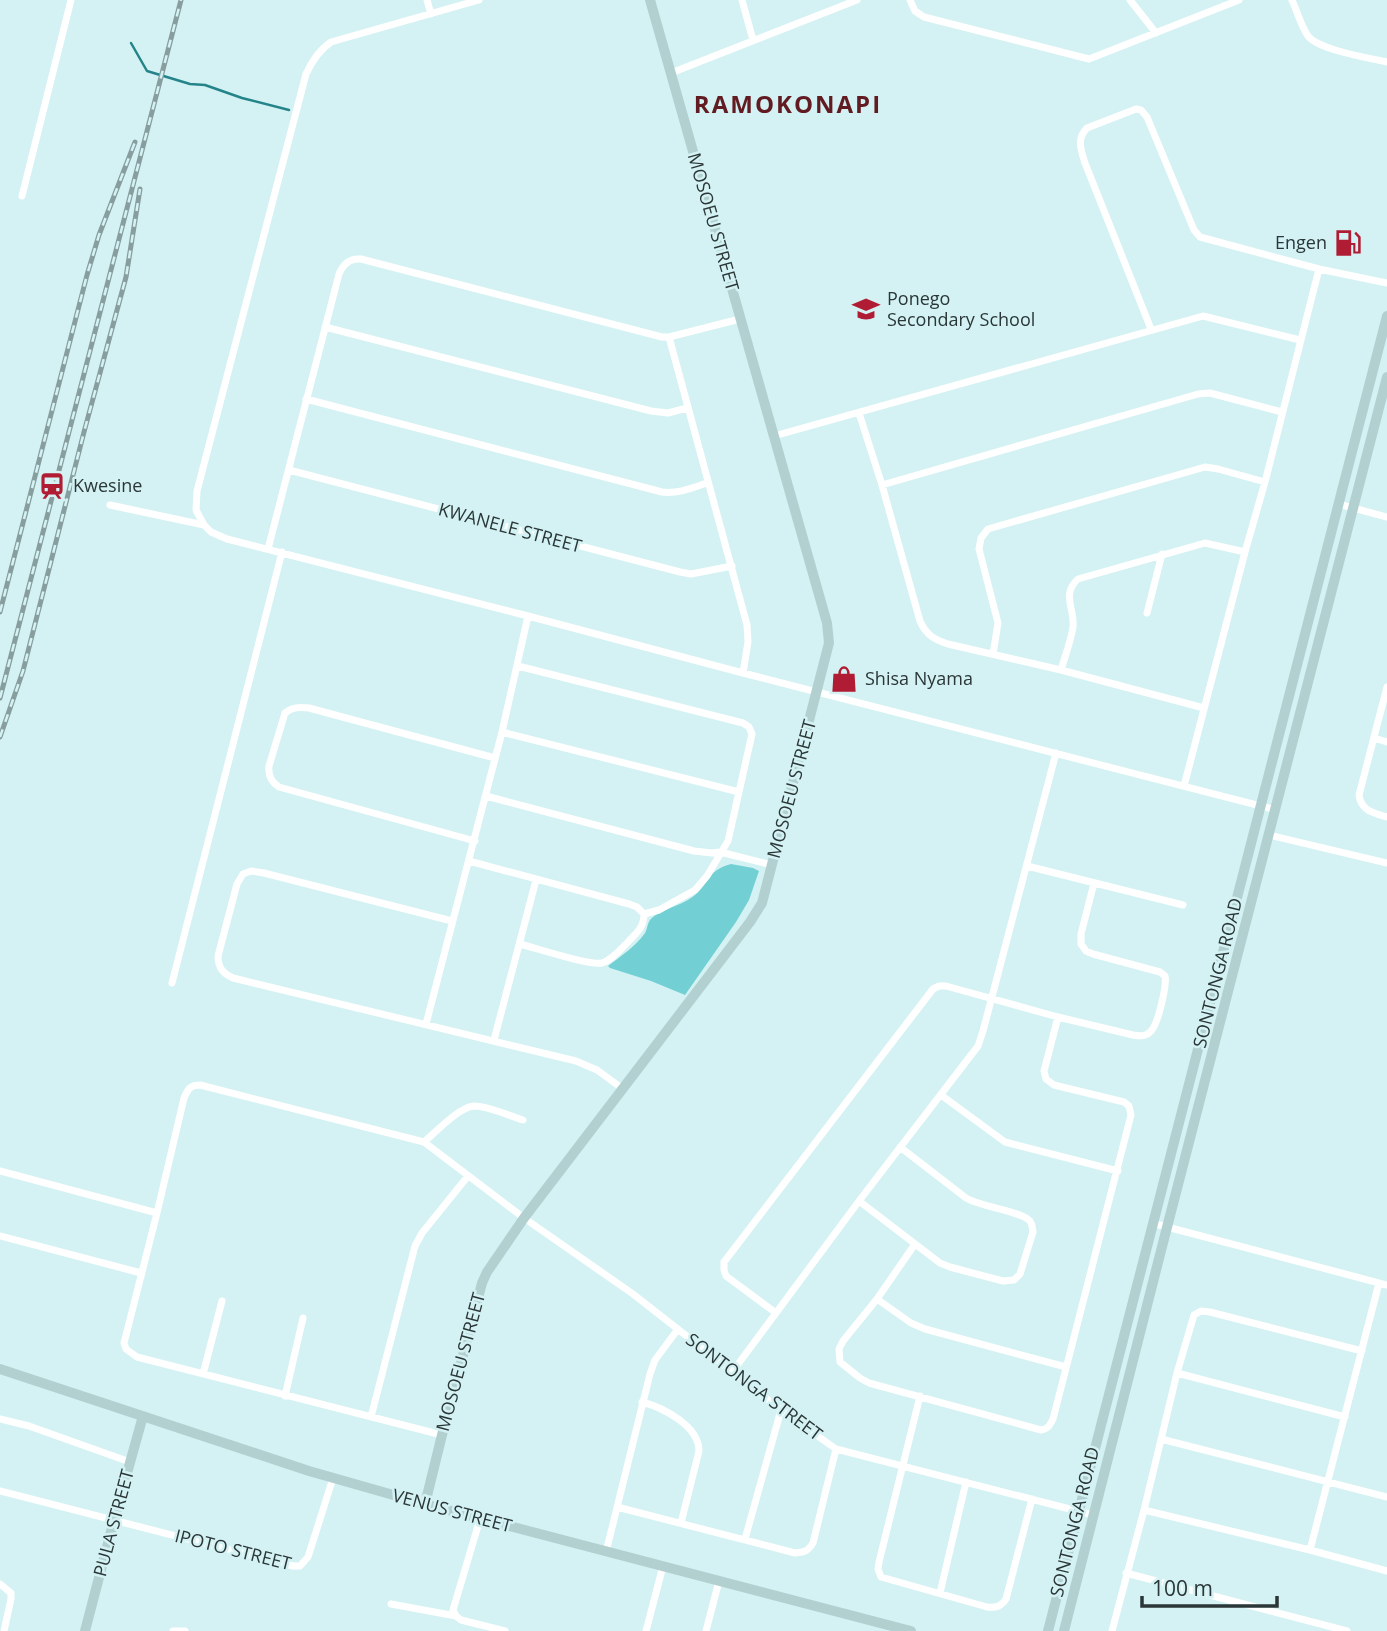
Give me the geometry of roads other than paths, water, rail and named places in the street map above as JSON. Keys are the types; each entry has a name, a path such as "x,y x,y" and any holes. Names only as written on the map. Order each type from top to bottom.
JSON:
{"street":[{"path":"22,196 71,0"},
{"path":"427,0 431,14"},
{"path":"204,525 197,510 197,491 306,74 315,56 331,42 479,0"},
{"name":"MOSOEU STREET","path":"425,1504 487,1272 524,1218 750,922 764,897 829,643 829,632 650,0"},
{"path":"742,0 753,40"},
{"path":"671,73 857,0"},
{"path":"910,0 915,11 924,17 1085,59 1098,57 1218,4 1239,0"},
{"path":"1130,0 1156,33"},
{"path":"1292,0 1307,35 1315,42 1325,47 1387,62"},
{"path":"1151,329 1085,163 1080,143 1087,128 1136,109 1145,112 1194,230 1200,236 1319,269 1387,283"},
{"path":"268,549 342,268 355,258 654,336 669,337 740,319"},
{"path":"1184,786 1319,269"},
{"path":"774,436 1203,316 1300,340"},
{"name":"SONTONGA ROAD","path":"1048,1631 1387,316"},
{"path":"325,327 652,411 668,413 687,408"},
{"path":"669,337 748,631 743,673"},
{"name":"SONTONGA ROAD","path":"1064,1631 1387,377"},
{"path":"882,485 1198,394 1210,393 1282,412"},
{"path":"306,399 662,492 679,492 707,483"},
{"path":"859,413 923,628 931,637 941,642 1204,708"},
{"path":"993,653 999,625 979,549 981,538 988,529 1205,467 1265,482"},
{"name":"KWANELE STREET","path":"289,470 667,570 691,574 732,566"},
{"path":"1338,503 1387,516"},
{"path":"110,505 204,525 218,536 1276,810"},
{"path":"1061,670 1073,625 1069,595 1073,583 1083,576 1208,543 1245,552"},
{"path":"172,983 282,552"},
{"path":"1147,613 1162,554"},
{"path":"426,1024 475,841 528,616"},
{"path":"518,666 747,725 751,730 752,738 728,841 707,876 695,890 659,910 644,914"},
{"path":"1387,687 1360,789 1360,800 1367,810 1387,817"},
{"path":"475,841 279,787 270,777 269,766 285,713 301,707 495,758"},
{"path":"502,732 739,792"},
{"path":"1374,738 1387,742"},
{"path":"733,1371 978,1046 1056,753"},
{"path":"486,796 694,852 720,852 772,865"},
{"path":"1269,835 1387,863"},
{"path":"470,861 629,904 644,914 641,929 614,956 604,962 590,963 520,944"},
{"path":"1027,866 1183,905"},
{"path":"452,921 251,871 243,874 237,884 219,965 223,973 228,975 584,1063 623,1089"},
{"path":"494,1040 536,880"},
{"path":"776,1313 726,1276 724,1267 727,1258 933,989 946,986 1139,1036 1149,1033 1156,1023 1166,981 1163,974 1086,951 1081,944 1081,934 1094,883"},
{"path":"915,1244 877,1299 843,1341 838,1356 840,1362 869,1384 1045,1430 1053,1419 1131,1120 1130,1108 1124,1102 1054,1085 1046,1079 1044,1071 1058,1017"},
{"path":"442,1435 137,1357 126,1349 124,1343 184,1098 189,1087 200,1085 424,1142 468,1108 482,1107 523,1120"},
{"path":"941,1095 1005,1142 1118,1171"},
{"name":"SONTONGA STREET","path":"424,1142 524,1218 633,1294 781,1410 836,1449 1093,1515"},
{"path":"859,1201 940,1263 1009,1282 1020,1274 1033,1232 1028,1219 966,1198 900,1147"},
{"path":"0,1171 157,1213"},
{"path":"371,1417 415,1246 422,1233 468,1176"},
{"path":"1152,1223 1383,1284 1362,1351 1310,1549"},
{"path":"0,1236 141,1273"},
{"path":"877,1299 911,1323 925,1329 1066,1367"},
{"path":"203,1374 222,1301"},
{"path":"1112,1631 1177,1373 1196,1313 1216,1313 1362,1351"},
{"path":"285,1396 303,1318"},
{"path":"606,1552 642,1402 655,1360 678,1329"},
{"name":"VENUS STREET","path":"0,1368 333,1478 911,1631"},
{"path":"1177,1373 1345,1417"},
{"path":"920,1396 878,1574 887,1579 994,1608 1004,1603 1032,1499"},
{"path":"642,1402 668,1412 691,1430 699,1442 681,1523"},
{"path":"745,1539 781,1410"},
{"name":"PULA STREET","path":"86,1631 143,1416"},
{"path":"0,1419 29,1426 130,1462"},
{"path":"1161,1439 1387,1497"},
{"path":"617,1507 795,1553 804,1552 813,1543 836,1449"},
{"name":"IPOTO STREET","path":"114,1520 300,1566 308,1557 333,1478"},
{"path":"940,1593 967,1482"},
{"path":"0,1491 114,1520"},
{"path":"1144,1510 1310,1549 1387,1571"},
{"path":"480,1519 453,1611 461,1620 505,1631"},
{"path":"646,1631 663,1566"},
{"path":"1126,1573 1347,1631"},
{"path":"706,1631 719,1581"},
{"path":"0,1584 11,1592 4,1631"},
{"path":"391,1604 456,1616"},
{"path":"173,1631 186,1631"}],"waterway":[{"path":"131,43 147,71 289,110"}],"railway":[{"path":"0,698 181,0"},
{"path":"0,612 87,275 99,235 135,142"},
{"path":"0,737 23,671 126,277 140,189"}],"place":[{"name":"Engen","path":"1348,243"},
{"name":"Ponego Secondary School","path":"866,309"},
{"name":"Kwesine","path":"52,486"},
{"name":"Shisa Nyama","path":"844,679"}],"district":[{"name":"RAMOKONAPI","path":"788,105"}]}
